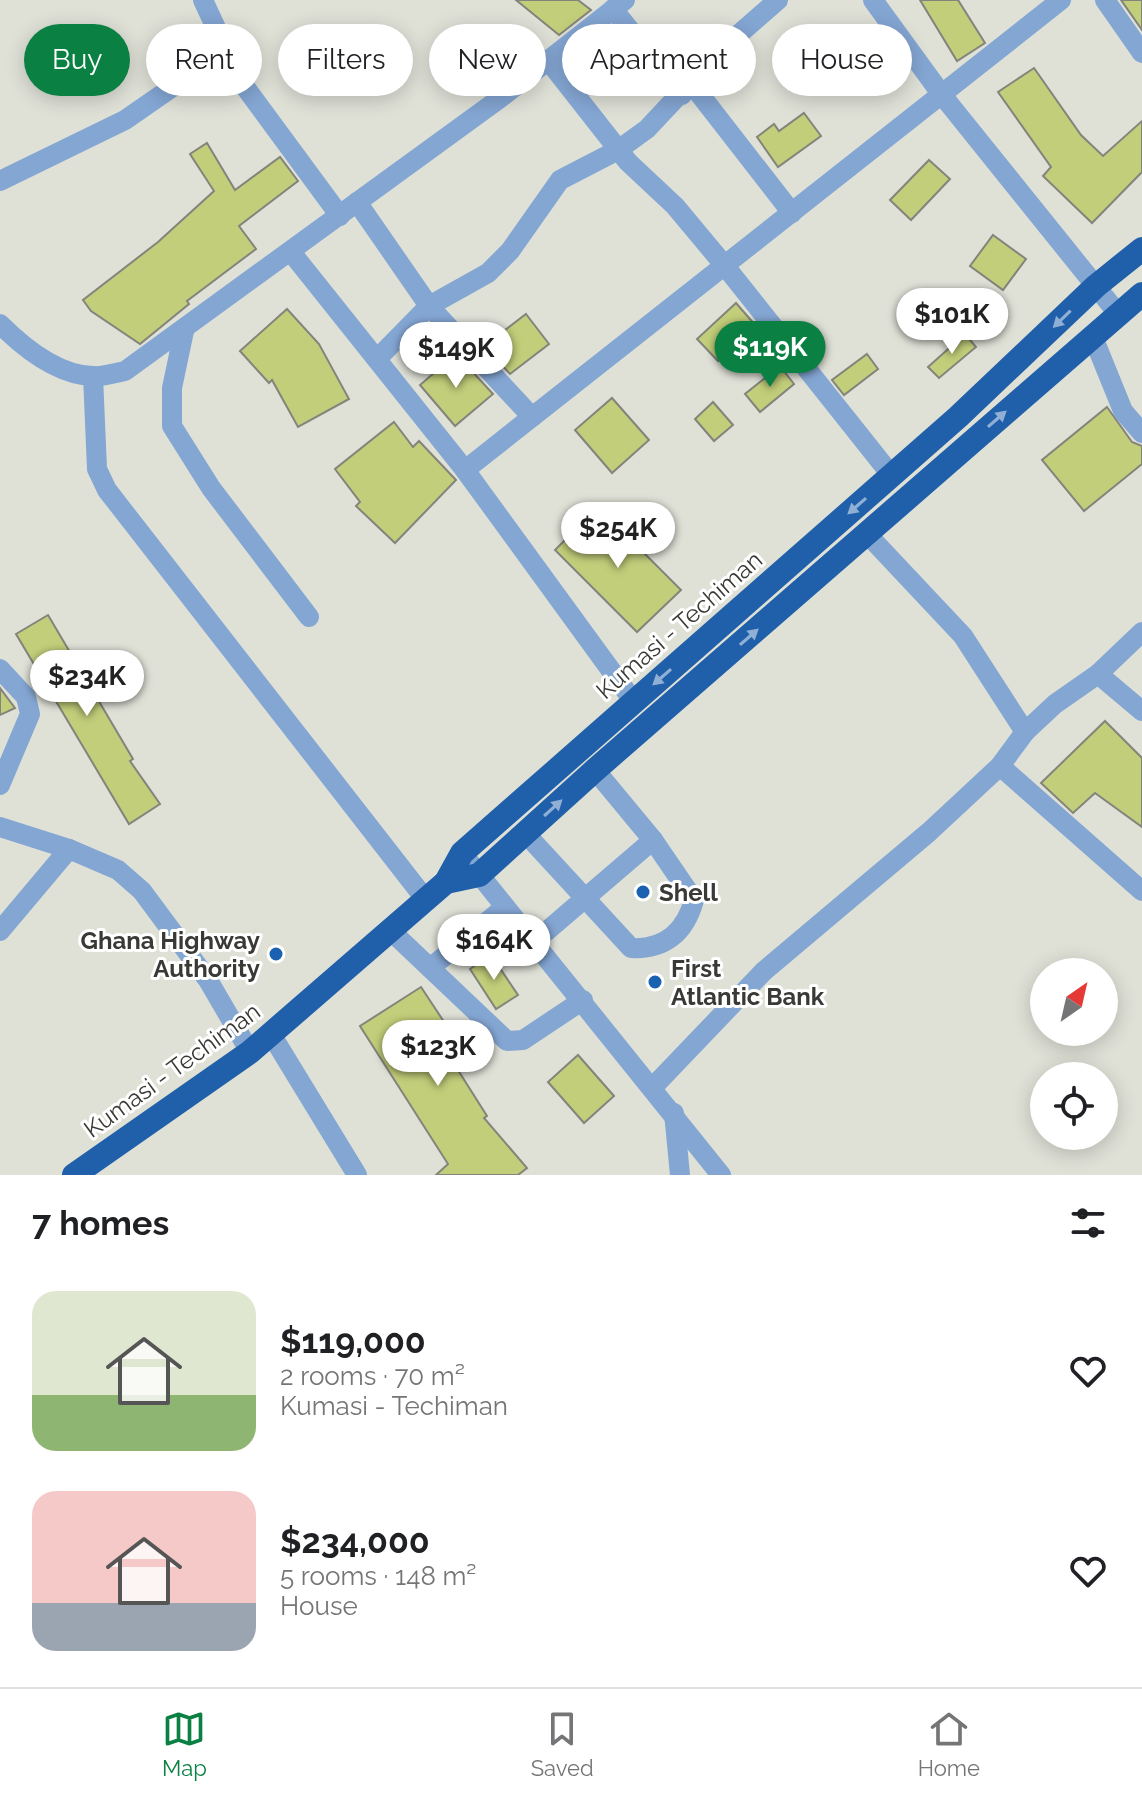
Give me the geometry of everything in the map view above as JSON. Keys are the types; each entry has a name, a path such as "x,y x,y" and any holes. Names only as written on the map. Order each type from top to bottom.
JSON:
{"highway":[{"name":"Kumasi - Techiman","path":"74,1175 250,1052 391,931 446,882 462,853 892,476 1096,286 1142,249"},
{"path":"446,882 479,875 595,770 1142,294"}],"street":[{"path":"203,0 214,24"},
{"path":"750,24 778,0"},
{"path":"873,0 942,95 1119,315"},
{"path":"465,470 1061,0"},
{"path":"1105,0 1142,53"},
{"path":"0,324 21,345 62,369 93,376 125,371 340,216 619,5 634,24"},
{"path":"548,60 618,150 675,206 725,266 892,476"},
{"path":"0,181 125,120 160,96"},
{"path":"252,96 340,216"},
{"path":"377,359 429,306 488,273 510,251 560,180 618,150 647,129 679,96"},
{"path":"692,96 792,213"},
{"path":"357,202 429,306 532,417"},
{"path":"291,252 465,470 634,702"},
{"path":"184,331 172,388 172,426 211,488 309,617"},
{"path":"1093,337 1123,411 1142,433"},
{"path":"93,376 97,469 107,490 426,900"},
{"path":"868,535 963,636 1025,732"},
{"path":"653,1087 764,971 929,832 1000,766 1025,732 1055,704 1098,674 1142,632"},
{"path":"0,669 26,697 30,714 0,785"},
{"path":"1098,674 1142,711"},
{"path":"1000,766 1142,891"},
{"path":"525,833 583,900 631,948 651,949 679,932 690,917 694,900 653,840 595,770"},
{"path":"0,827 69,849 118,870 142,891 208,980 250,1052"},
{"path":"534,942 653,840"},
{"path":"0,931 69,849"},
{"path":"462,853 721,1175"},
{"path":"430,968 505,907"},
{"path":"391,931 507,1041 523,1040 583,1000"},
{"path":"271,1034 357,1175"},
{"path":"674,1113 680,1175"}],"building":[{"path":"516,0 578,0 591,10 573,24 562,24 559,35"},
{"path":"920,0 958,0 985,43 957,61"},
{"path":"1121,0 1142,0 1142,30"},
{"path":"1034,68 1081,135 1103,156 1142,121 1142,172 1092,223 1043,176 1051,167 998,92"},
{"path":"804,113 821,136 778,167 757,137 774,124 779,131"},
{"path":"207,143 235,190 280,157 298,181 239,226 256,249 187,301 189,304 140,344 91,311 83,300 158,242 214,191 190,154"},
{"path":"929,160 950,179 911,220 890,200"},
{"path":"993,235 1026,259 1003,290 970,266"},
{"path":"736,303 756,326 718,361 697,339"},
{"path":"287,309 319,344 349,399 298,427 272,380 269,383 240,351"},
{"path":"526,314 549,344 510,374 484,346"},
{"path":"965,334 976,347 939,378 928,367"},
{"path":"456,354 493,394 455,426 420,385"},
{"path":"867,354 878,369 844,395 832,380"},
{"path":"780,366 794,384 760,412 745,394"},
{"path":"612,398 649,440 612,473 575,430"},
{"path":"713,402 733,425 714,441 695,419"},
{"path":"1107,407 1132,442 1142,446 1142,464 1084,511 1042,460"},
{"path":"394,422 413,447 419,441 456,480 395,543 356,506 360,502 335,469"},
{"path":"598,507 681,590 637,632 555,550"},
{"path":"48,615 133,759 130,761 160,804 129,824 16,634"},
{"path":"0,688 15,708 0,715"},
{"path":"1105,721 1142,758 1142,827 1095,793 1073,813 1041,783"},
{"path":"491,955 518,995 496,1009 470,969"},
{"path":"421,987 456,1040 444,1048 487,1116 484,1118 527,1168 518,1175 436,1175 448,1164 360,1026"},
{"path":"578,1055 614,1096 584,1123 548,1082"}],"place":[{"name":"Shell","path":"643,892"},
{"name":"Ghana Highway Authority","path":"276,954"},
{"name":"First Atlantic Bank","path":"655,982"}]}
